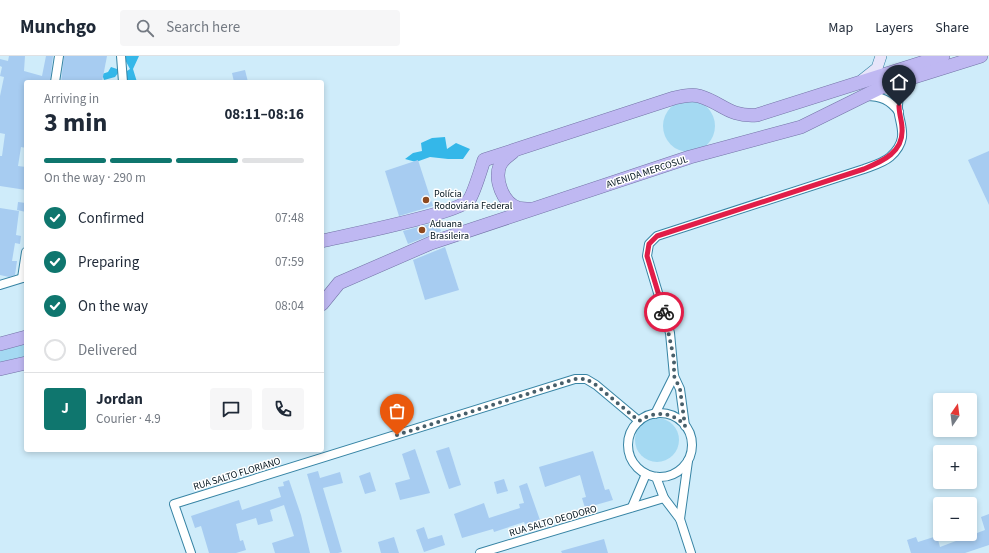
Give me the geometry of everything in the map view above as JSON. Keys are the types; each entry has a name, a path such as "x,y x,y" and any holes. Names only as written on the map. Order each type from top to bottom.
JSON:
{"highway":[{"name":"AVENIDA MERCOSUL","path":"324,302 339,283 432,243 690,158 801,127 860,90 943,56"},
{"name":"AVENIDA MERCOSUL","path":"324,241 424,217 461,205 469,200 484,160 686,95 698,96 729,112 743,116 757,115 915,77 981,56"},
{"path":"518,149 505,158 500,166 498,178 506,200 518,208 534,209"},
{"path":"0,344 24,338"},
{"path":"0,370 24,364"}],"main road":[{"path":"860,90 877,68 881,56"}],"street":[{"path":"55,80 59,56"},
{"path":"121,56 123,80"},
{"path":"680,519 688,461 692,451 692,440 685,426 680,389 674,376 670,333 647,256 649,244 657,236 864,169 889,158 901,143 902,128 899,112 900,96 915,77"},
{"path":"860,90 885,99 893,104 899,112"},
{"path":"0,285 24,277"},
{"path":"655,414 674,376"},
{"name":"RUA SALTO FLORIANO","path":"191,553 174,504 575,379 586,379 596,385 639,421"},
{"path":"685,426 673,416 655,414 639,421 632,429 628,449 631,459 637,468 646,474 656,477 673,475 682,469 688,461"},
{"path":"632,507 646,474"},
{"path":"656,477 664,498 680,519 691,553"},
{"name":"RUA SALTO DEODORO","path":"480,553 664,498"}],"shaded area":[{"path":"123,56 139,56 133,69 136,80 127,80 127,71 130,69"},
{"path":"111,67 117,69 118,73 115,77 104,80 102,74 108,72"},
{"path":"684,100 694,100 703,104 711,112 715,121 715,131 711,140 703,148 694,152 684,152 675,148 667,140 663,131 663,121 667,112 675,104"},
{"path":"445,137 447,149 456,143 470,149 463,159 430,157 416,162 405,159 413,153 422,151 421,143 432,138"},
{"path":"24,342 24,358 0,366 0,349"},
{"path":"657,418 669,422 675,428 679,440 675,452 669,458 657,462 645,458 639,452 635,440 639,428 645,422"}],"building":[{"path":"9,56 25,56 24,71 42,76 46,56 53,56 50,80 24,80 24,148 21,147 18,166 24,167 24,190 0,186 0,156 2,156 5,134 0,133 0,96 4,77 0,76 2,67 0,66 0,59 8,61"},
{"path":"64,56 107,56 102,80 61,80"},
{"path":"245,70 248,80 234,80 232,73"},
{"path":"989,151 989,205 968,160"},
{"path":"418,160 433,206 399,216 385,171"},
{"path":"18,202 24,203 24,212 17,210"},
{"path":"0,208 19,211 16,235 21,236 20,244 15,243 12,261 17,261 15,275 9,277 0,275"},
{"path":"437,222 441,231 408,244 403,231"},
{"path":"445,247 459,290 425,300 413,260"},
{"path":"449,447 461,485 449,489 436,451"},
{"path":"415,449 430,493 400,500 395,483 410,479 402,454"},
{"path":"593,451 605,490 609,489 613,500 585,508 582,498 586,497 580,475 545,487 539,467"},
{"path":"318,471 320,478 340,472 343,483 323,488 342,552 330,553 307,474"},
{"path":"370,472 376,491 365,494 359,476"},
{"path":"504,479 508,491 497,494 494,482"},
{"path":"289,480 301,515 310,553 275,553 272,543 294,536 284,505 270,510 273,521 258,525 256,518 236,524 240,541 243,540 246,550 236,553 209,553 201,526 195,528 191,516 239,500 242,510 281,497 278,487 284,486 283,482"},
{"path":"527,483 540,520 525,524 524,522 494,532 493,529 462,538 454,514 484,503 489,518 520,508 519,504 524,503 519,486"},
{"path":"989,514 989,545 965,553 911,553 907,540 916,537 918,542 933,537 933,541 938,541 940,547 956,541 977,541 977,533 985,530 981,517"},
{"path":"424,527 428,539 442,535 445,545 424,552 416,530"},
{"path":"394,537 399,553 381,553 378,542"},
{"path":"604,539 608,553 562,553 561,551"}],"way so far":[{"path":"397,435 575,379 586,379 596,385 639,421 646,416 664,414 673,416 685,426 680,389 674,376 674,359 670,333 664,312"}],"place":[{"name":"Polícia Rodoviária Federal","path":"426,200"},
{"name":"Aduana Brasileira","path":"422,230"}],"route":[{"path":"664,312 647,256 649,244 657,236 864,169 889,158 901,143 902,128 899,106"}]}
